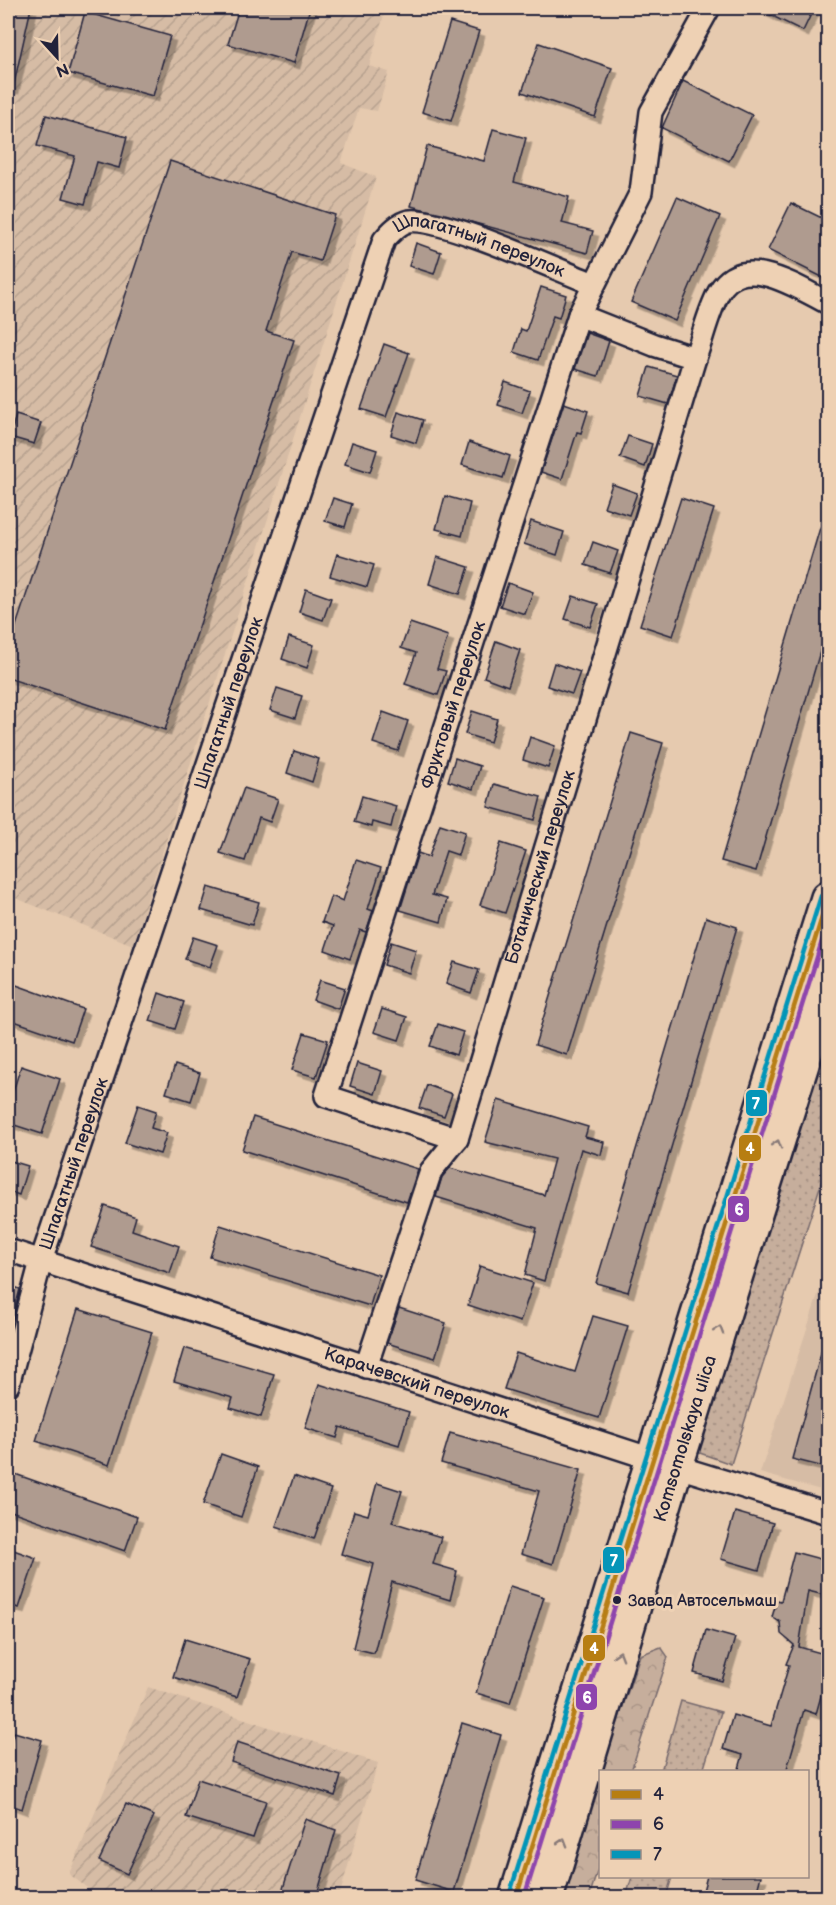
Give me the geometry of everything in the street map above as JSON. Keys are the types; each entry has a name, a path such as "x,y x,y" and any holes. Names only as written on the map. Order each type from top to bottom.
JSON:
{"main road":[{"name":"Komsomolskaya ulica","path":"546,1898 664,1462 828,898"},
{"name":"Komsomolskaya ulica","path":"516,1898 828,981"}],"street":[{"name":"Фруктовый переулок","path":"457,1139 326,1095 579,315 641,192 651,112 709,8"},
{"name":"Шпагатный переулок","path":"8,1385 42,1261 384,240 395,228 410,221 449,227 594,284"},
{"name":"Ботанический переулок","path":"366,1366 431,1171 457,1139 695,358 720,290 730,280 757,272 772,276 828,303"},
{"path":"579,315 654,345 695,358"},
{"name":"Карачевский переулок","path":"8,1250 828,1513"}],"shaded area":[{"path":"8,8 386,8 369,66 389,72 377,111 359,108 341,163 376,177 133,945 8,895"},
{"path":"828,1264 828,1492 760,1473"},
{"path":"148,1687 378,1763 339,1897 99,1897 69,1874"}],"green space":[{"path":"828,1040 828,1162 731,1464 697,1452"},
{"path":"661,1647 668,1657 631,1770 602,1770 640,1655"},
{"path":"681,1701 721,1712 703,1770 661,1770"},
{"path":"599,1776 599,1866 589,1897 558,1898"},
{"path":"631,1878 672,1878 666,1897 626,1897"}],"building":[{"path":"8,8 31,8 13,88 8,88"},
{"path":"239,8 310,8 294,63 228,44"},
{"path":"756,8 814,8 803,31"},
{"path":"85,12 170,36 153,96 68,73"},
{"path":"450,22 479,31 451,121 422,112"},
{"path":"539,43 612,68 595,117 522,92"},
{"path":"683,81 752,115 729,161 662,128"},
{"path":"46,115 127,137 119,168 97,162 85,204 63,198 75,156 37,146"},
{"path":"493,129 526,138 514,182 569,197 562,223 593,231 587,253 411,206 427,146 484,161"},
{"path":"170,161 335,215 320,261 292,252 266,331 294,340 165,730 8,678 8,650"},
{"path":"677,197 720,216 675,321 631,302"},
{"path":"791,203 828,221 828,280 768,250"},
{"path":"416,243 441,252 434,274 409,266"},
{"path":"541,287 566,295 559,318 553,316 538,360 514,352 521,329 526,331"},
{"path":"587,333 609,341 598,376 575,369"},
{"path":"384,344 409,353 386,417 361,409"},
{"path":"649,367 677,375 668,404 640,396"},
{"path":"505,382 530,391 522,413 498,405"},
{"path":"564,403 588,411 581,433 577,432 562,479 541,472"},
{"path":"398,412 423,420 416,443 391,435"},
{"path":"16,415 41,423 34,444 10,437"},
{"path":"628,436 652,444 645,467 620,458"},
{"path":"352,442 377,450 370,472 345,464"},
{"path":"469,442 510,456 503,478 462,465"},
{"path":"612,484 637,493 629,515 604,507"},
{"path":"445,496 470,503 462,536 436,529"},
{"path":"333,498 352,504 345,527 325,521"},
{"path":"681,498 714,509 673,636 640,625"},
{"path":"825,511 828,512 828,624 756,871 721,861"},
{"path":"531,521 564,532 557,555 524,544"},
{"path":"593,542 618,551 610,573 585,565"},
{"path":"337,554 374,565 367,587 330,576"},
{"path":"437,557 469,567 460,594 429,584"},
{"path":"508,583 533,592 525,614 500,606"},
{"path":"306,589 331,598 323,620 299,612"},
{"path":"573,596 598,604 590,627 565,619"},
{"path":"410,623 448,636 437,669 446,671 438,695 405,684 416,653 401,648"},
{"path":"289,637 314,645 307,668 282,659"},
{"path":"496,641 520,650 508,686 484,677"},
{"path":"554,663 580,672 572,694 547,686"},
{"path":"277,688 302,696 295,718 270,710"},
{"path":"472,711 497,719 490,742 465,734"},
{"path":"383,712 408,721 398,751 373,743"},
{"path":"631,733 663,743 567,1055 535,1045"},
{"path":"530,737 555,746 548,768 523,760"},
{"path":"294,751 319,759 312,782 287,773"},
{"path":"455,758 480,766 473,789 448,781"},
{"path":"494,784 541,797 535,820 488,807"},
{"path":"244,788 278,799 270,822 259,818 245,861 220,853"},
{"path":"362,796 396,806 391,827 372,822 371,827 354,822"},
{"path":"440,824 465,832 458,855 446,851 432,895 447,899 441,922 400,910 418,853 429,857"},
{"path":"501,843 526,851 505,913 480,905"},
{"path":"356,860 381,868 368,909 373,911 366,932 360,930 350,959 325,950 333,926 322,922 331,896 343,901"},
{"path":"208,887 259,902 252,925 201,910"},
{"path":"706,917 737,927 628,1292 596,1283"},
{"path":"193,937 218,945 210,967 185,959"},
{"path":"391,942 416,950 409,973 384,965"},
{"path":"454,962 479,970 471,993 446,984"},
{"path":"320,980 345,988 338,1009 313,1000"},
{"path":"8,982 83,1009 72,1041 8,1019"},
{"path":"159,993 184,1002 175,1029 150,1021"},
{"path":"382,1009 407,1017 399,1040 374,1032"},
{"path":"438,1024 463,1032 456,1055 430,1046"},
{"path":"304,1033 328,1040 316,1077 292,1070"},
{"path":"357,1063 382,1071 375,1094 350,1086"},
{"path":"175,1065 200,1073 191,1101 166,1093"},
{"path":"21,1066 60,1079 42,1134 8,1123 8,1107"},
{"path":"427,1085 452,1094 444,1116 419,1108"},
{"path":"498,1100 588,1127 585,1137 604,1142 601,1155 581,1149 544,1281 525,1275 537,1228 436,1197 442,1177 450,1168 544,1195 554,1159 485,1142"},
{"path":"138,1105 156,1111 151,1128 167,1133 160,1154 125,1143"},
{"path":"253,1117 418,1169 407,1202 242,1150"},
{"path":"8,1160 28,1166 19,1195 8,1191"},
{"path":"105,1206 136,1217 132,1230 179,1246 170,1273 91,1247"},
{"path":"220,1225 379,1275 370,1306 210,1257"},
{"path":"480,1266 533,1283 520,1322 468,1305"},
{"path":"8,1285 20,1289 10,1327 8,1327"},
{"path":"399,1308 446,1323 435,1358 387,1343"},
{"path":"78,1309 152,1332 109,1465 36,1441"},
{"path":"593,1316 628,1326 599,1418 504,1389 516,1353 575,1372"},
{"path":"824,1342 828,1343 828,1468 792,1459"},
{"path":"184,1348 274,1374 261,1417 230,1408 233,1398 174,1381"},
{"path":"319,1384 409,1412 399,1445 340,1427 337,1438 305,1428"},
{"path":"450,1433 581,1470 553,1564 521,1554 539,1491 441,1463"},
{"path":"221,1454 258,1467 241,1517 203,1504"},
{"path":"15,1474 137,1517 125,1551 8,1510 8,1496"},
{"path":"294,1476 331,1489 314,1539 276,1526"},
{"path":"377,1483 402,1491 392,1522 441,1537 433,1564 457,1571 450,1600 392,1582 374,1653 353,1648 374,1564 341,1554 354,1511 368,1515"},
{"path":"735,1512 773,1523 759,1570 721,1559"},
{"path":"8,1548 36,1558 19,1608 8,1605"},
{"path":"794,1552 828,1561 828,1596 808,1591 799,1647 828,1655 828,1671 816,1714 804,1710 787,1770 739,1770 743,1755 723,1749 733,1715 771,1726 789,1665 786,1664 794,1645 781,1634 780,1622 772,1617 777,1600 781,1601"},
{"path":"510,1586 544,1597 510,1703 476,1693"},
{"path":"706,1630 735,1638 722,1681 694,1673"},
{"path":"185,1639 250,1659 237,1697 173,1677"},
{"path":"462,1723 501,1735 454,1892 415,1880"},
{"path":"14,1732 42,1740 22,1809 8,1804 8,1753"},
{"path":"237,1742 341,1776 335,1796 231,1762"},
{"path":"198,1779 266,1801 253,1838 186,1817"},
{"path":"126,1804 154,1816 127,1874 99,1861"},
{"path":"305,1819 336,1830 316,1898 280,1898"},
{"path":"706,1878 760,1878 755,1898 701,1898"}],"transit line":[{"name":"7","path":"509,1896 821,896"},
{"name":"4","path":"516,1898 828,898"},
{"name":"6","path":"524,1898 828,922"}],"place":[{"name":"Завод Автосельмаш","path":"617,1600"}]}
